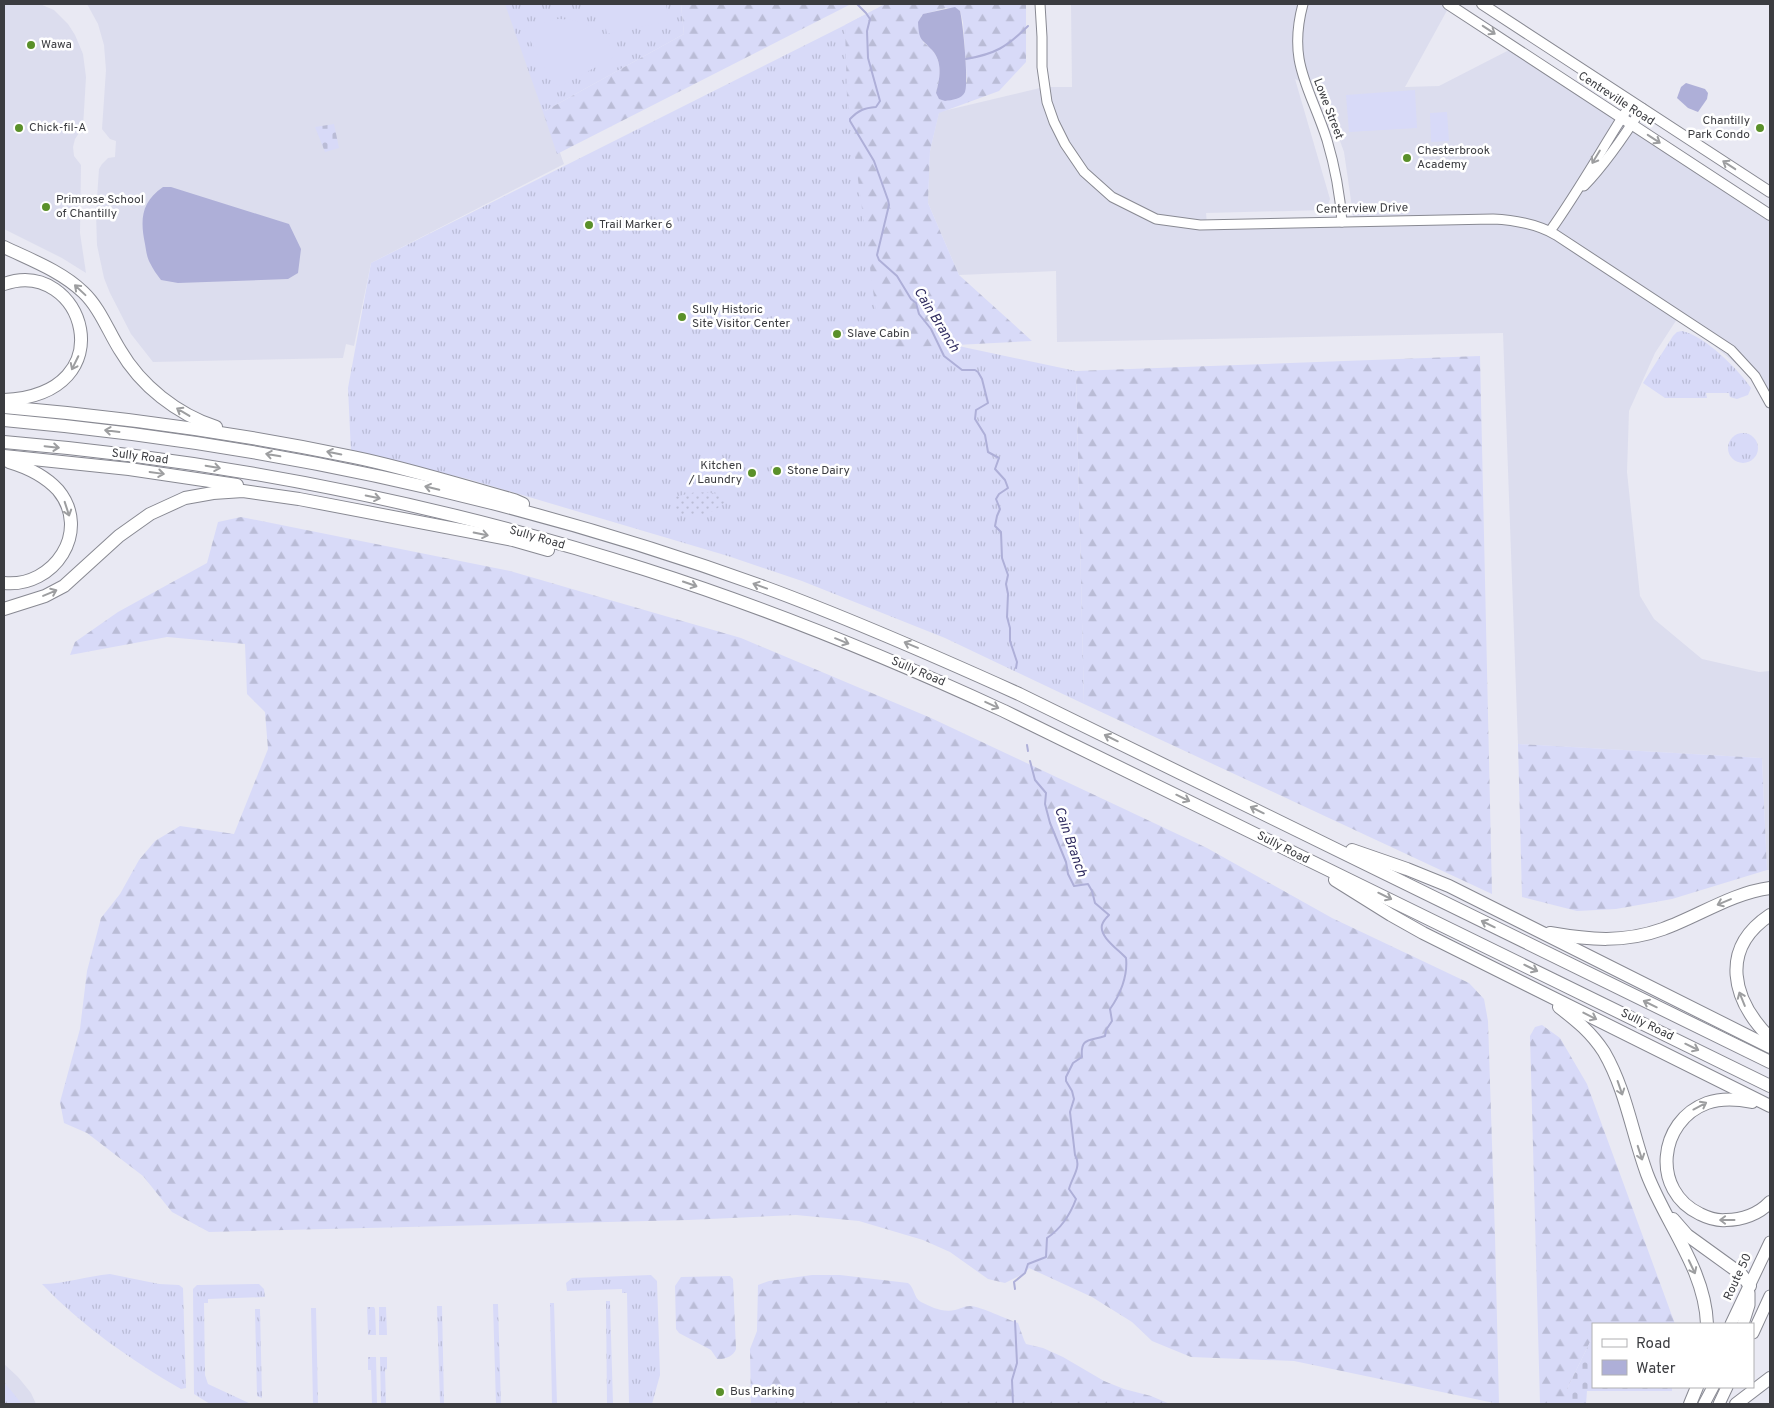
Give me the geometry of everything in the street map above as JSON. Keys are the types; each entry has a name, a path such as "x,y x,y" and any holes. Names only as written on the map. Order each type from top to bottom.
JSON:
{"highway":[{"path":"4,247 62,276 84,293 98,312 125,358 139,376 165,400 201,421 262,440"},
{"path":"4,284 32,281 45,285 57,292 68,302 76,314 80,326 81,341 80,354 74,367 59,384 39,395 4,400"},
{"path":"4,407 153,423 354,457 416,472 514,500 564,522"},
{"name":"Sully Road","path":"4,420 122,433 267,454 404,482 564,522 731,575 894,638 1019,694 1770,1062"},
{"name":"Sully Road","path":"4,442 164,460 269,477 408,504 501,528 644,569 777,615 924,674 1004,711 1770,1086"},
{"path":"4,456 158,473 256,489 512,540 603,565 644,569"},
{"path":"4,461 28,469 58,490 65,502 70,523 68,543 62,556 53,567 42,576 29,581 4,583"},
{"path":"4,609 45,596 64,586 133,524 158,509 176,502 203,494 232,491 299,498"},
{"path":"1300,832 1446,885 1770,1047"},
{"path":"1278,845 1399,920 1768,1106"},
{"path":"1538,931 1599,940 1636,936 1664,929 1744,894 1770,888"},
{"path":"1770,915 1756,925 1742,945 1738,958 1737,977 1738,990 1746,1008 1770,1038"},
{"path":"1530,986 1585,1027 1603,1051 1617,1078 1654,1192 1699,1281 1705,1303 1707,1323"},
{"path":"1768,1106 1744,1100 1708,1102 1699,1106 1685,1117 1674,1130 1668,1145 1666,1160 1668,1175 1677,1195 1692,1209 1709,1218 1739,1220 1757,1212 1770,1202"},
{"path":"1654,1192 1672,1218 1687,1235 1741,1274 1750,1286 1749,1305 1743,1323"},
{"name":"Route 50","path":"1732,1323 1770,1242"},
{"path":"1754,1331 1770,1296"},
{"path":"1736,1404 1770,1378"},
{"path":"1692,1404 1696,1388"},
{"path":"1692,1404 1701,1388"},
{"path":"1704,1404 1712,1388"},
{"path":"1719,1404 1727,1388"}],"main road":[{"name":"Centreville Road","path":"1448,4 1770,215"},
{"name":"Centreville Road","path":"1482,4 1770,192"},
{"path":"1492,4 1505,18"}],"street":[{"name":"Centerview Drive","path":"1040,4 1044,87 1054,122 1084,172 1112,196 1156,219 1188,224 1492,219 1522,222 1550,231 1730,350 1744,362 1755,376 1770,403"},
{"name":"Lowe Street","path":"1303,4 1299,28 1298,57 1302,74 1334,165 1342,222"},
{"path":"1550,231 1576,194 1597,156 1632,102"},
{"path":"1576,194 1593,177 1642,108"}],"shaded area":[{"path":"4,4 40,4 54,10 68,24 83,54 86,77 83,127 75,139 73,147 74,156 81,165 80,233 86,273 62,258 4,229"},
{"path":"87,4 507,4 564,164 371,263 354,346 346,344 343,358 153,362 131,334 110,293 104,278 97,245 96,213 99,169 108,158 115,157 116,141 110,139 102,129 106,70 104,45 98,24"},
{"path":"1071,4 1448,4 1450,5 1405,87 1439,86 1515,47 1770,213 1770,405 1760,384 1679,316 1655,353 1629,411 1627,472 1640,596 1654,619 1702,659 1759,672 1770,671 1770,870 1767,870 1762,758 1518,744 1503,333 1057,342 1056,271 959,275 928,203 930,151 939,112 1044,87 1072,87","holes":["1295,79 1322,91 1344,152 1354,221 1207,225 1206,213 1326,210 1330,199"]},
{"path":"4,1364 31,1393 36,1404 4,1404"}],"green space":[{"path":"505,4 681,4 684,34 543,112"},
{"path":"601,4 666,4 669,21 607,34"},
{"path":"681,4 851,4 557,154 543,112 684,34"},
{"path":"885,4 1026,4 1026,62 999,91 939,113 930,151 928,203 959,275 1032,341 881,349 847,98 845,25","holes":["946,8 960,11 963,22 967,81 960,97 945,101 936,93 939,65 935,55 923,42 921,16"]},
{"path":"865,15 949,344 1076,371 1084,704 945,638 802,581 728,556 468,479 351,452 348,388 371,263"},
{"path":"558,19 578,21 593,28 606,39 615,56 562,86 553,83 524,29"},
{"path":"1415,90 1417,128 1349,132 1346,95"},
{"path":"1447,112 1449,141 1431,142 1430,113"},
{"path":"334,124 339,148 325,152 315,127"},
{"path":"1682,331 1701,339 1730,363 1751,388 1748,395 1737,399 1730,397 1729,393 1706,393 1707,398 1665,398 1643,383 1673,336 1677,332"},
{"path":"1480,356 1492,894 1084,704 1076,371"},
{"path":"1743,433 1754,437 1758,448 1754,459 1743,463 1732,459 1728,448 1732,437"},
{"path":"696,492 714,493 725,500 725,502 708,513 676,514 674,497"},
{"path":"241,517 510,571 741,638 931,718 1207,848 1332,918 1469,983 1484,999 1488,1021 1499,1404 1294,1361 1191,1357 1152,1341 1132,1322 1092,1297 1029,1268 1025,1273 1005,1283 988,1279 950,1252 923,1240 859,1221 796,1215 688,1220 209,1232 172,1212 143,1176 87,1133 64,1123 60,1102 80,1029 87,971 101,918 120,894 139,860 155,841 180,826 234,834 268,749 265,712 247,694 245,644 167,637 70,655 75,642 118,612 207,563 218,522"},
{"path":"1518,744 1762,758 1767,870 1672,899 1616,909 1577,911 1522,897"},
{"path":"1542,1025 1560,1038 1587,1084 1675,1323 1592,1323 1592,1338 1567,1389 1567,1404 1540,1404 1530,1036 1535,1027"},
{"path":"110,1274 159,1284 179,1285 183,1288 186,1388 181,1389 162,1378 90,1328 42,1284"},
{"path":"651,1275 657,1281 660,1375 652,1404 629,1404 627,1293 622,1293 622,1289 567,1291 566,1283 572,1278"},
{"path":"812,1275 840,1275 908,1283 918,1300 933,1308 951,1311 970,1306 987,1311 1018,1323 1026,1344 1043,1348 1063,1357 1104,1381 1170,1404 751,1404 750,1349 757,1331 758,1285 769,1281"},
{"path":"730,1276 733,1279 736,1349 728,1357 717,1359 711,1350 679,1333 676,1329 675,1286 681,1277"},
{"path":"259,1284 264,1289 265,1297 208,1299 208,1303 204,1303 205,1375 208,1384 251,1404 210,1404 194,1394 193,1289 197,1285"},
{"path":"606,1301 610,1301 613,1404 607,1404"},
{"path":"550,1303 554,1303 557,1404 552,1404"},
{"path":"493,1304 498,1304 501,1404 496,1404"},
{"path":"437,1306 442,1306 444,1404 440,1404"},
{"path":"367,1307 374,1307 375,1309 376,1335 368,1335"},
{"path":"379,1307 386,1307 387,1335 379,1335"},
{"path":"311,1308 316,1308 318,1404 313,1404"},
{"path":"255,1309 260,1309 262,1398 257,1396"},
{"path":"1592,1338 1592,1388 1672,1388 1672,1391 1587,1391 1586,1404 1567,1404 1567,1389"},
{"path":"368,1357 376,1357 377,1404 372,1404 371,1370 368,1370"},
{"path":"380,1357 387,1357 387,1369 385,1370 386,1404 381,1404"},
{"path":"4,1382 22,1404 4,1404"}],"water":[{"path":"955,7 960,11 961,17 966,87 962,96 945,101 939,99 936,93 939,76 938,60 932,50 921,39 918,22 923,14"},
{"path":"1686,83 1705,89 1708,93 1707,99 1698,112 1688,108 1677,98 1681,87"},
{"path":"163,187 171,187 289,224 301,249 298,273 288,279 178,283 161,280 147,256 143,235 143,219 146,205"}],"waterway":[{"name":"Cain Branch","path":"857,4 870,19 867,31 868,58 880,101 876,107 859,112 850,121 874,161 888,200 889,205 877,255 879,260 897,276 911,299 916,303 919,314 931,329 944,356 962,370 975,370 982,379 988,403 976,410 975,419 985,435 988,452 999,458 995,469 1005,480 1008,488 999,494 996,499 1000,509 995,526 1001,532 1002,558 1008,575 1006,584 1008,594 1007,617 1010,628 1010,641 1017,662 1016,668"},
{"path":"966,59 985,55 1000,49 1028,26"},
{"name":"Cain Branch","path":"1027,745 1028,751"},
{"name":"Cain Branch","path":"1015,1289 1014,1282 1025,1273 1028,1264 1046,1257 1047,1238 1065,1221 1076,1199 1069,1189 1077,1164 1070,1112 1074,1099 1066,1077 1073,1063 1082,1057 1084,1043 1105,1036 1106,1030 1112,1021 1110,1009 1117,998 1126,972 1126,958 1106,939 1102,930 1103,922 1109,915 1095,903 1088,884 1074,886 1068,874 1066,862 1050,823 1045,804 1046,793 1035,780 1030,761"},
{"name":"Cain Branch","path":"1013,1404 1012,1380 1017,1363 1015,1321"}],"place":[{"name":"Wawa","path":"31,45"},
{"name":"Chick-fil-A","path":"19,128"},
{"name":"Chantilly Park Condo","path":"1760,128"},
{"name":"Chesterbrook Academy","path":"1407,158"},
{"name":"Primrose School of Chantilly","path":"46,207"},
{"name":"Trail Marker 6","path":"589,225"},
{"name":"Sully Historic Site Visitor Center","path":"682,317"},
{"name":"Slave Cabin","path":"837,334"},
{"name":"Stone Dairy","path":"777,471"},
{"name":"Kitchen / Laundry","path":"752,473"},
{"name":"Bus Parking","path":"720,1392"}]}
